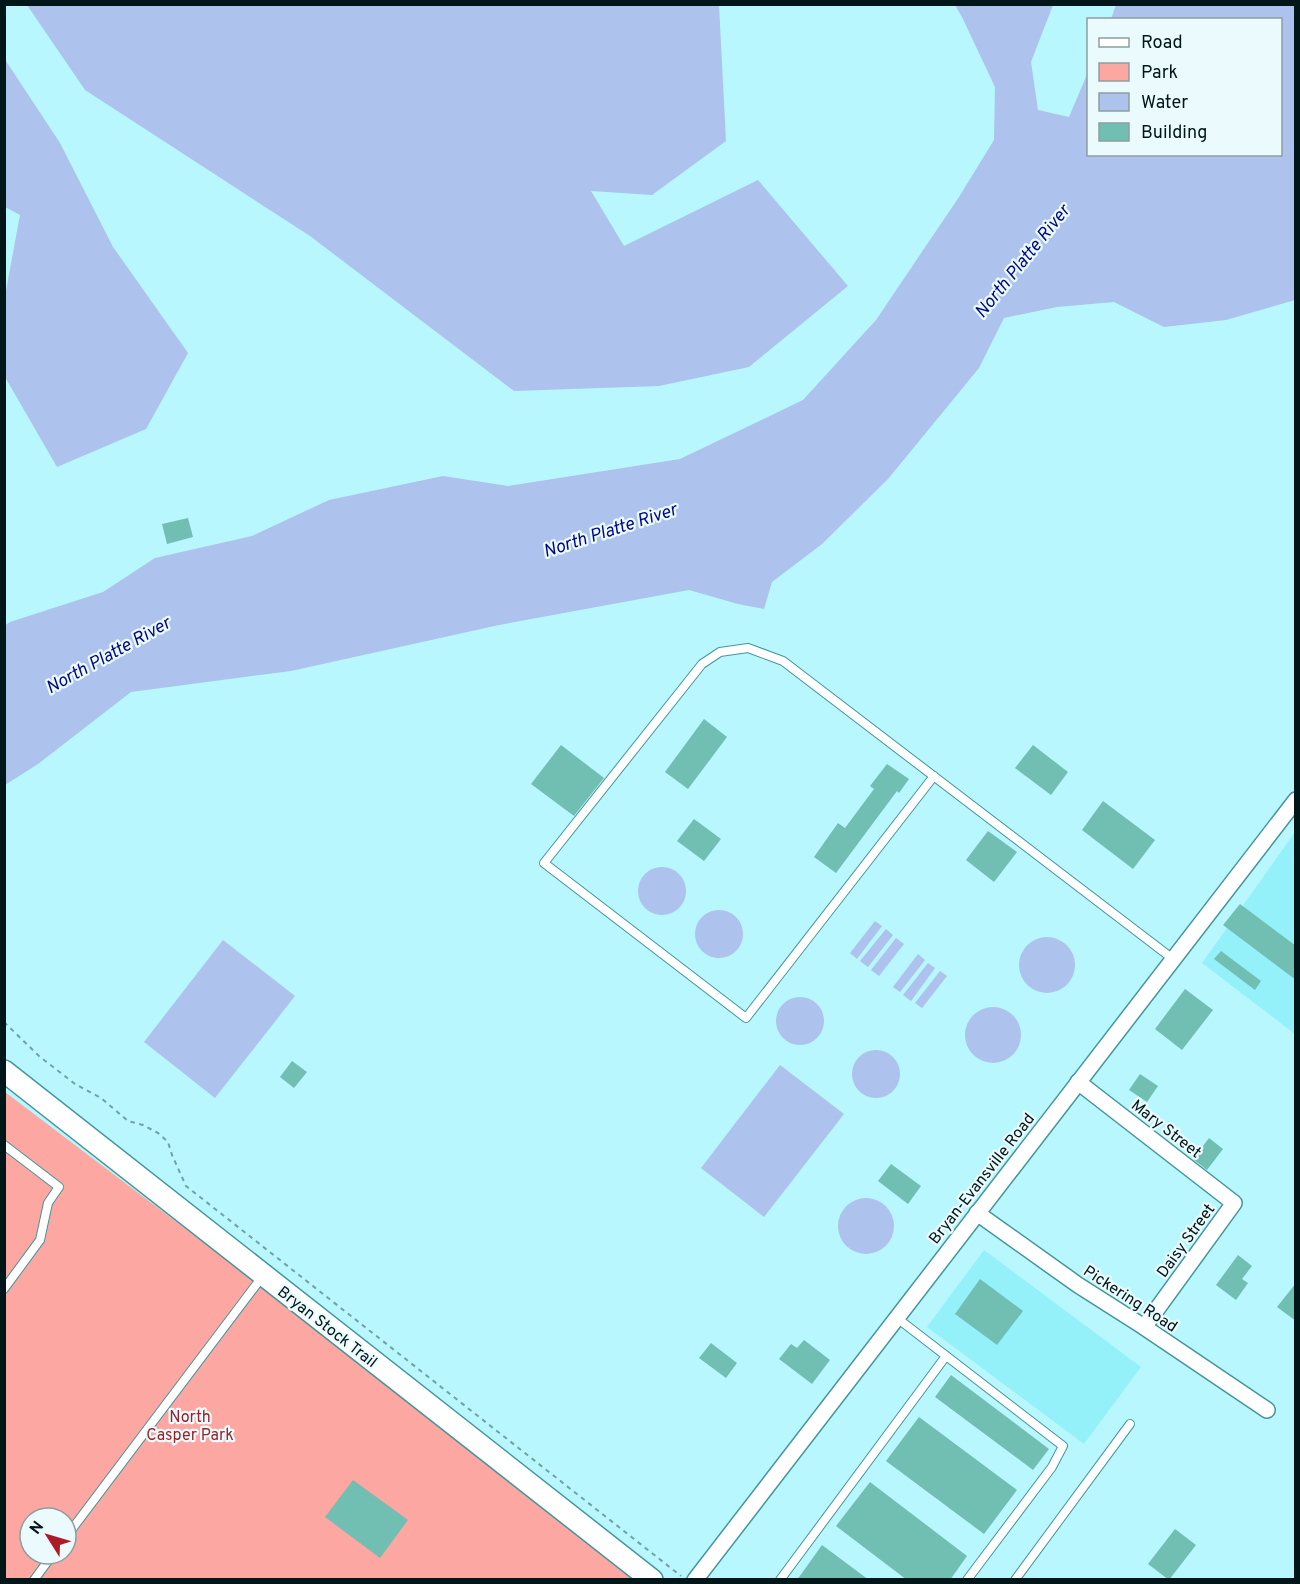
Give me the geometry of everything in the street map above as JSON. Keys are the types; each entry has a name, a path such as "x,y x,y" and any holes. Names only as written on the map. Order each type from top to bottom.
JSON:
{"main road":[{"name":"Bryan Stock Trail","path":"4,1071 652,1580"}],"street":[{"name":"Bryan-Evansville Road","path":"695,1580 1296,800"},
{"name":"Mary Street","path":"1078,1082 1234,1203"},
{"name":"Daisy Street","path":"1144,1327 1234,1203"},
{"name":"Pickering Road","path":"978,1213 1078,1285 1267,1410"}],"lane":[{"path":"934,776 747,1018 544,863 702,664 720,652 748,648 783,660 1173,959"},
{"path":"4,1144 59,1187 48,1203 40,1240 4,1289"},
{"path":"78,1521 264,1276"},
{"path":"897,1318 1063,1446 1052,1467 967,1580"},
{"path":"780,1580 946,1356"},
{"path":"1015,1580 1130,1424"},
{"path":"34,1580 44,1566"}],"path":[{"path":"4,1022 39,1056 75,1084 101,1098 128,1121 143,1125 158,1133 168,1142 186,1186 685,1580"}],"shaded area":[{"path":"1295,832 1295,1034 1202,963"},
{"path":"984,1250 1141,1367 1084,1444 927,1327"}],"green space":[{"name":"North Casper Park","path":"5,1092 648,1579 5,1580"}],"water":[{"path":"27,5 719,5 726,141 652,195 591,191 624,246 758,180 848,286 749,367 659,386 514,391 310,236 85,90"},
{"name":"North Platte River","path":"955,5 1053,5 1031,62 1038,110 1069,117 1087,74 1087,156 1282,156 1282,18 1111,18 1116,5 1295,5 1295,300 1226,320 1164,327 1114,302 1057,307 1004,318 979,368 888,479 822,544 772,582 764,609 689,590 499,625 291,671 131,692 38,764 5,785 4,626 10,622 103,592 155,558 252,536 329,500 443,476 508,486 680,459 803,400 876,320 959,197 994,140 995,87"},
{"path":"4,58 60,143 113,247 188,353 146,429 57,467 5,377 5,296 20,215 5,207"},
{"path":"662,867 679,874 686,891 679,908 662,915 645,908 638,891 645,874"},
{"path":"719,910 736,917 743,934 736,951 719,958 702,951 695,934 702,917"},
{"path":"875,921 882,926 857,959 850,953"},
{"path":"886,929 893,935 868,967 860,961"},
{"path":"1041,937 1053,937 1063,941 1071,949 1075,965 1071,981 1063,989 1053,993 1041,993 1031,989 1023,981 1019,971 1019,959 1023,949 1031,941"},
{"path":"896,938 904,944 879,976 871,970"},
{"path":"223,940 295,996 215,1098 144,1042"},
{"path":"918,954 925,960 900,992 893,987"},
{"path":"928,963 935,968 911,1001 903,995"},
{"path":"940,971 947,976 922,1008 915,1003"},
{"path":"800,997 817,1004 824,1021 817,1038 800,1045 783,1038 776,1021 783,1004"},
{"path":"987,1007 999,1007 1009,1011 1017,1019 1021,1035 1017,1051 1009,1059 999,1063 987,1063 977,1059 969,1051 965,1041 965,1029 969,1019 977,1011"},
{"path":"876,1050 893,1057 900,1074 893,1091 876,1098 859,1091 852,1074 859,1057"},
{"path":"780,1065 844,1114 764,1217 701,1168"},
{"path":"860,1198 872,1198 882,1202 890,1210 894,1226 890,1242 882,1250 872,1254 860,1254 850,1250 842,1242 838,1232 838,1220 842,1210 850,1202"}],"building":[{"path":"188,518 193,537 167,544 162,524"},
{"path":"704,719 727,737 688,789 665,772"},
{"path":"561,745 604,778 574,816 531,784"},
{"path":"1033,745 1068,772 1051,795 1015,768"},
{"path":"887,764 909,779 899,793 897,791 836,873 814,857 838,823 845,828 874,789 870,786"},
{"path":"1103,801 1155,840 1133,869 1082,830"},
{"path":"694,819 721,839 704,861 677,841"},
{"path":"988,831 1017,852 994,882 966,860"},
{"path":"1240,904 1296,946 1296,980 1223,925"},
{"path":"1221,951 1261,981 1255,990 1214,959"},
{"path":"1185,989 1213,1010 1182,1050 1155,1029"},
{"path":"292,1061 307,1072 294,1088 280,1077"},
{"path":"1140,1074 1158,1086 1147,1102 1129,1090"},
{"path":"1209,1138 1223,1149 1207,1170 1193,1159"},
{"path":"891,1164 921,1186 908,1204 878,1181"},
{"path":"1238,1255 1252,1266 1242,1279 1248,1283 1236,1300 1216,1285"},
{"path":"980,1279 1023,1311 997,1345 955,1314"},
{"path":"1296,1283 1296,1321 1277,1307"},
{"path":"804,1340 830,1360 812,1384 779,1359 791,1344 797,1348"},
{"path":"711,1343 737,1363 726,1378 699,1358"},
{"path":"951,1375 1049,1449 1033,1470 935,1397"},
{"path":"919,1417 1017,1490 984,1534 886,1461"},
{"path":"353,1480 408,1520 380,1558 325,1517"},
{"path":"870,1482 967,1556 950,1580 907,1580 836,1526"},
{"path":"1175,1529 1196,1545 1169,1580 1148,1564"},
{"path":"822,1545 869,1580 797,1580"}]}
